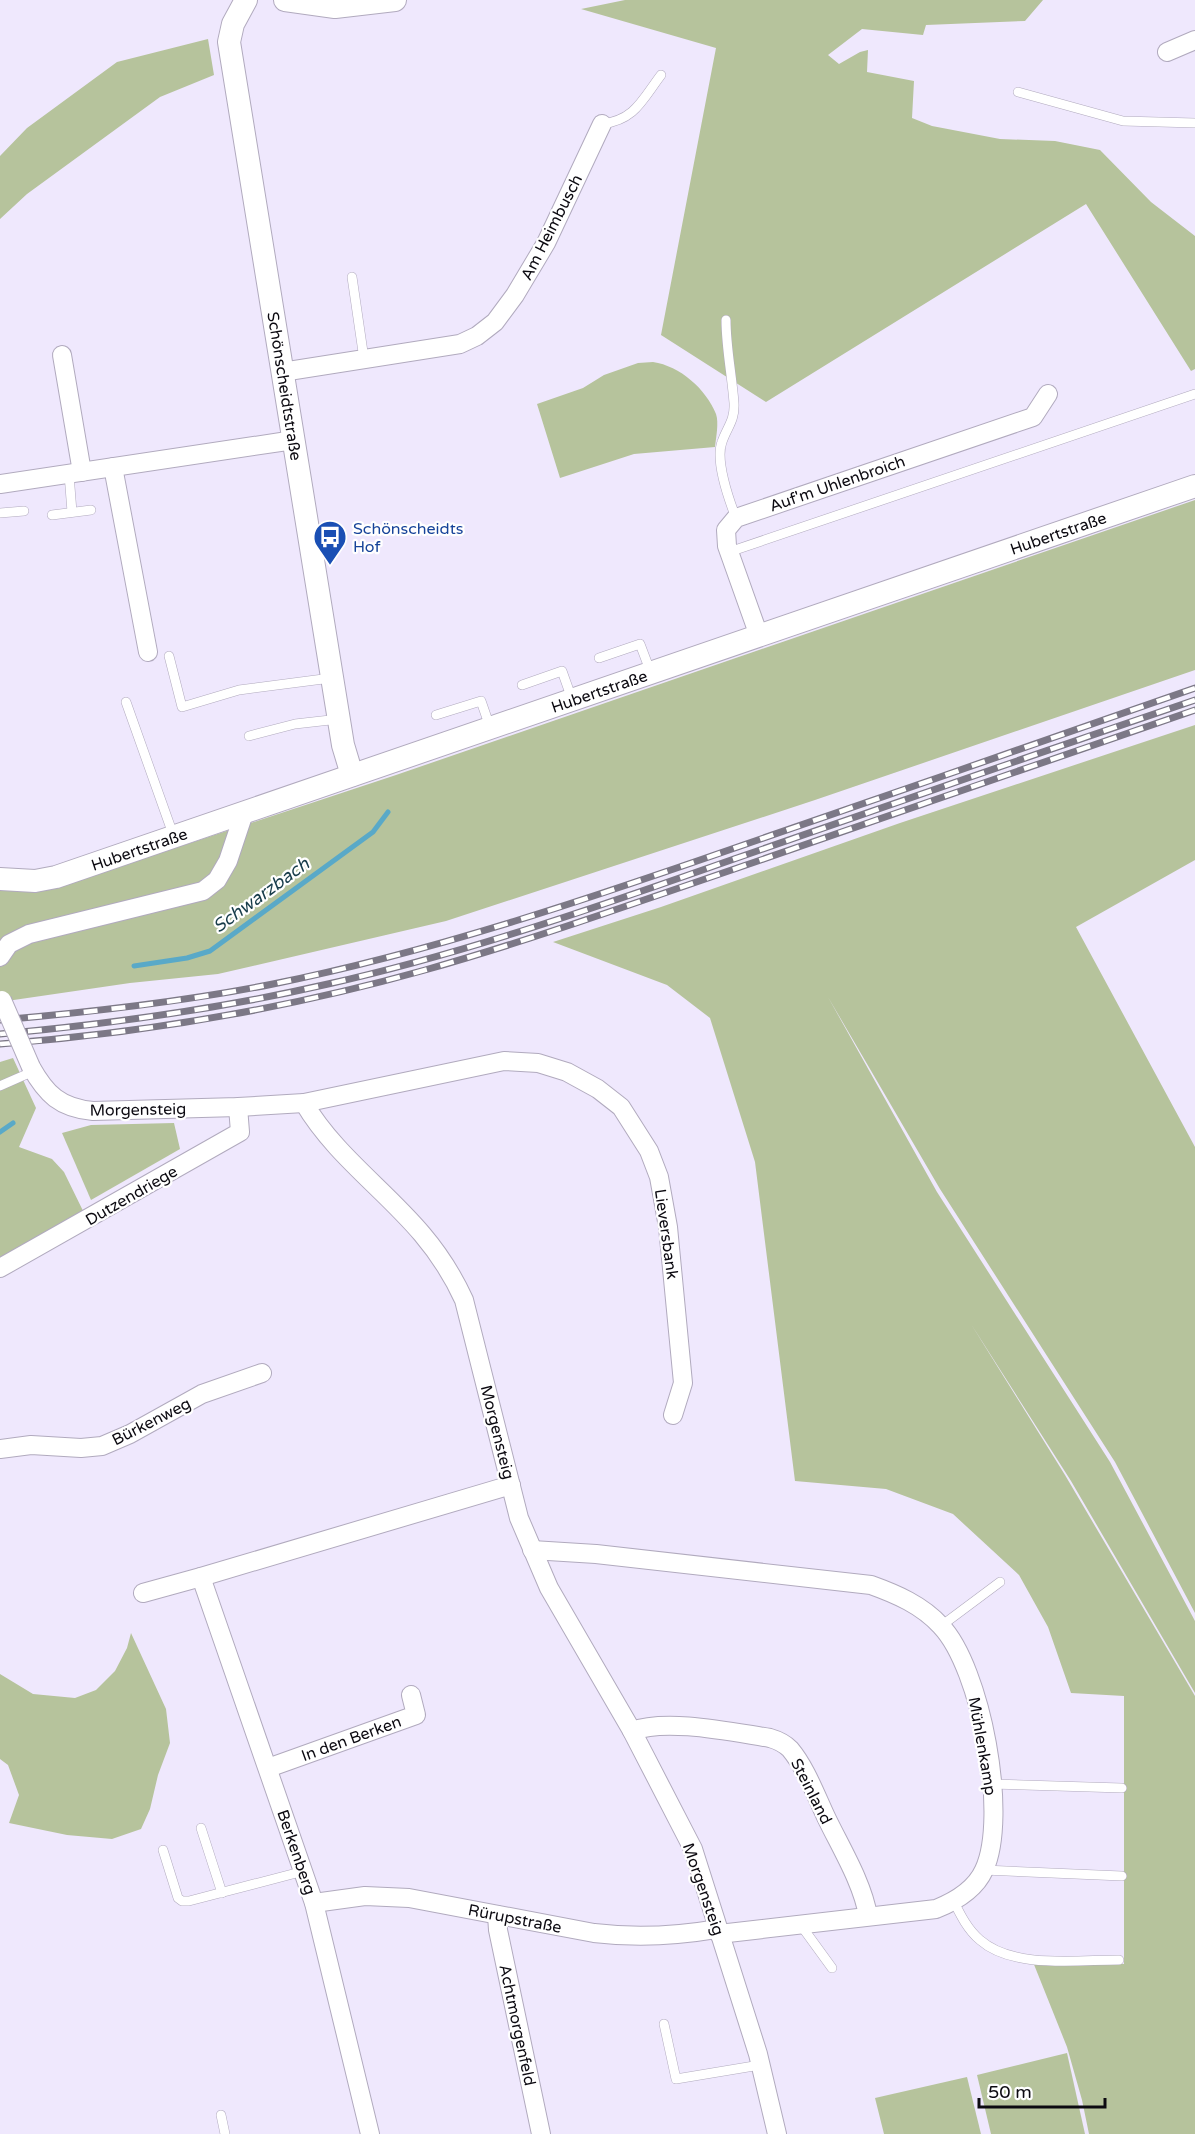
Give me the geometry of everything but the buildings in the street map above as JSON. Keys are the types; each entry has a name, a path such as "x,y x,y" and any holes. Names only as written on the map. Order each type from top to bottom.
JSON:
{"street":[{"name":"Schönscheidtstraße","path":"246,0 233,24 229,42 343,745 352,775"},
{"path":"285,0 335,7 395,0"},
{"path":"1167,52 1195,40"},
{"name":"Am Heimbusch","path":"282,372 460,344 477,336 495,322 515,296 546,243 602,124"},
{"path":"62,355 75,473"},
{"name":"Auf'm Uhlenbroich","path":"736,518 1033,417 1047,394"},
{"path":"0,484 294,440"},
{"path":"113,467 148,652"},
{"name":"Hubertstraße","path":"0,879 47,880 1195,486"},
{"path":"736,518 726,530 729,552 759,636"},
{"path":"0,957 9,944 28,934 203,891 218,880 228,861 244,813"},
{"name":"Morgensteig","path":"1,998 32,1069 51,1097 80,1110 238,1107 304,1103 321,1131 422,1234 457,1285 471,1321 519,1518 549,1588 632,1731 693,1848 760,2065 777,2134"},
{"name":"Lieversbank","path":"304,1103 494,1062 515,1060 538,1063 567,1072 598,1089 621,1107 649,1151 659,1177 664,1201 683,1383 673,1415"},
{"name":"Dutzendriege","path":"0,1268 240,1132 238,1107"},
{"name":"Bürkenweg","path":"0,1449 31,1444 81,1448 102,1446 130,1434 202,1394 262,1373"},
{"path":"144,1593 511,1485"},
{"name":"Mühlenkamp","path":"532,1550 596,1554 871,1585 894,1593 923,1609 941,1626 957,1650 972,1684 984,1732 991,1784 990,1851 984,1870 971,1888 954,1902 936,1909 718,1932"},
{"name":"Berkenberg","path":"201,1577 314,1903 370,2134"},
{"name":"In den Berken","path":"268,1768 416,1714 411,1695"},
{"name":"Steinland","path":"632,1731 647,1725 664,1724 770,1738 789,1748 812,1787 866,1905 868,1917"},
{"name":"Rürupstraße","path":"314,1903 380,1896 409,1898 624,1936 718,1932"},
{"name":"Achtmorgenfeld","path":"497,1915 498,1930 541,2134"}],"lane":[{"path":"602,124 617,122 633,112 661,75"},
{"path":"1018,92 1123,121 1195,123"},
{"path":"352,277 364,359"},
{"path":"726,321 726,344 734,416 721,443 725,490 736,518"},
{"path":"729,552 1195,393"},
{"path":"72,512 75,473"},
{"path":"52,514 92,510"},
{"path":"0,513 24,511"},
{"path":"599,658 640,644 651,673"},
{"path":"169,656 182,706 239,690 333,678"},
{"path":"522,685 562,671 573,700"},
{"path":"436,715 481,700 490,728"},
{"path":"126,702 174,837"},
{"path":"249,736 295,724 339,719"},
{"path":"0,1086 32,1069"},
{"path":"941,1626 1000,1582"},
{"path":"991,1784 1122,1788"},
{"path":"201,1828 222,1893"},
{"path":"163,1850 178,1898 182,1901 304,1871"},
{"path":"984,1870 1122,1876"},
{"path":"954,1902 963,1921 978,1939 993,1950 1010,1957 1039,1960 1119,1960"},
{"path":"800,1924 832,1968"},
{"path":"664,2024 676,2079 760,2065"},
{"path":"221,2115 225,2134"}],"green space":[{"path":"625,0 1043,0 1025,21 926,25 923,35 862,29 828,55 839,64 868,50 867,72 914,81 912,118 932,126 1000,139 1055,141 1100,150 1151,202 1195,236 1195,369 1191,371 1086,204 766,402 661,335 716,48 581,9"},
{"path":"208,39 214,75 160,97 27,194 0,219 0,156 27,128 117,62"},
{"path":"653,362 673,368 691,380 706,396 717,418 715,447 634,454 560,478 537,404 583,388 604,375 638,363"},
{"path":"1195,500 1195,670 815,800 446,921 218,974 130,983 0,1002 0,884 48,890 396,775"},
{"path":"1195,725 1195,860 1076,927 1195,1147 1195,1613 1115,1462 940,1189 828,997 937,1192 1110,1462 1195,1621 1195,1693 1071,1481 971,1324 1065,1475 1195,1696 1195,2134 1089,2134 1067,2047 1033,1962 1124,1964 1124,1696 1071,1693 1048,1627 1019,1575 953,1514 886,1489 795,1481 755,1162 710,1018 667,985 553,942"},
{"path":"13,1058 36,1108 19,1147 52,1159 64,1172 87,1219 0,1266 0,1062"},
{"path":"174,1123 180,1149 91,1200 62,1133 91,1125"},
{"path":"131,1633 166,1709 170,1743 158,1775 150,1809 141,1829 112,1839 67,1835 9,1823 19,1795 8,1765 0,1759 0,1674 33,1694 75,1698 96,1690 115,1671 127,1648"},
{"path":"1067,2053 1085,2134 991,2134 977,2075"},
{"path":"967,2077 981,2134 884,2134 875,2098"}],"waterway":[{"name":"Schwarzbach","path":"134,966 187,958 210,951 373,832 388,812"},
{"name":"Schwarzbach","path":"0,1132 13,1123"}],"railway":[{"path":"0,1020 69,1014 205,996 273,984 394,956 633,883 1195,688"},
{"path":"0,1034 123,1020 246,1001 380,972 431,958 583,911 1195,700"},
{"path":"0,1044 107,1033 214,1018 373,984 425,970 589,919 1195,710"}],"place":[{"name":"Schönscheidts Hof","path":"330,566"}]}
